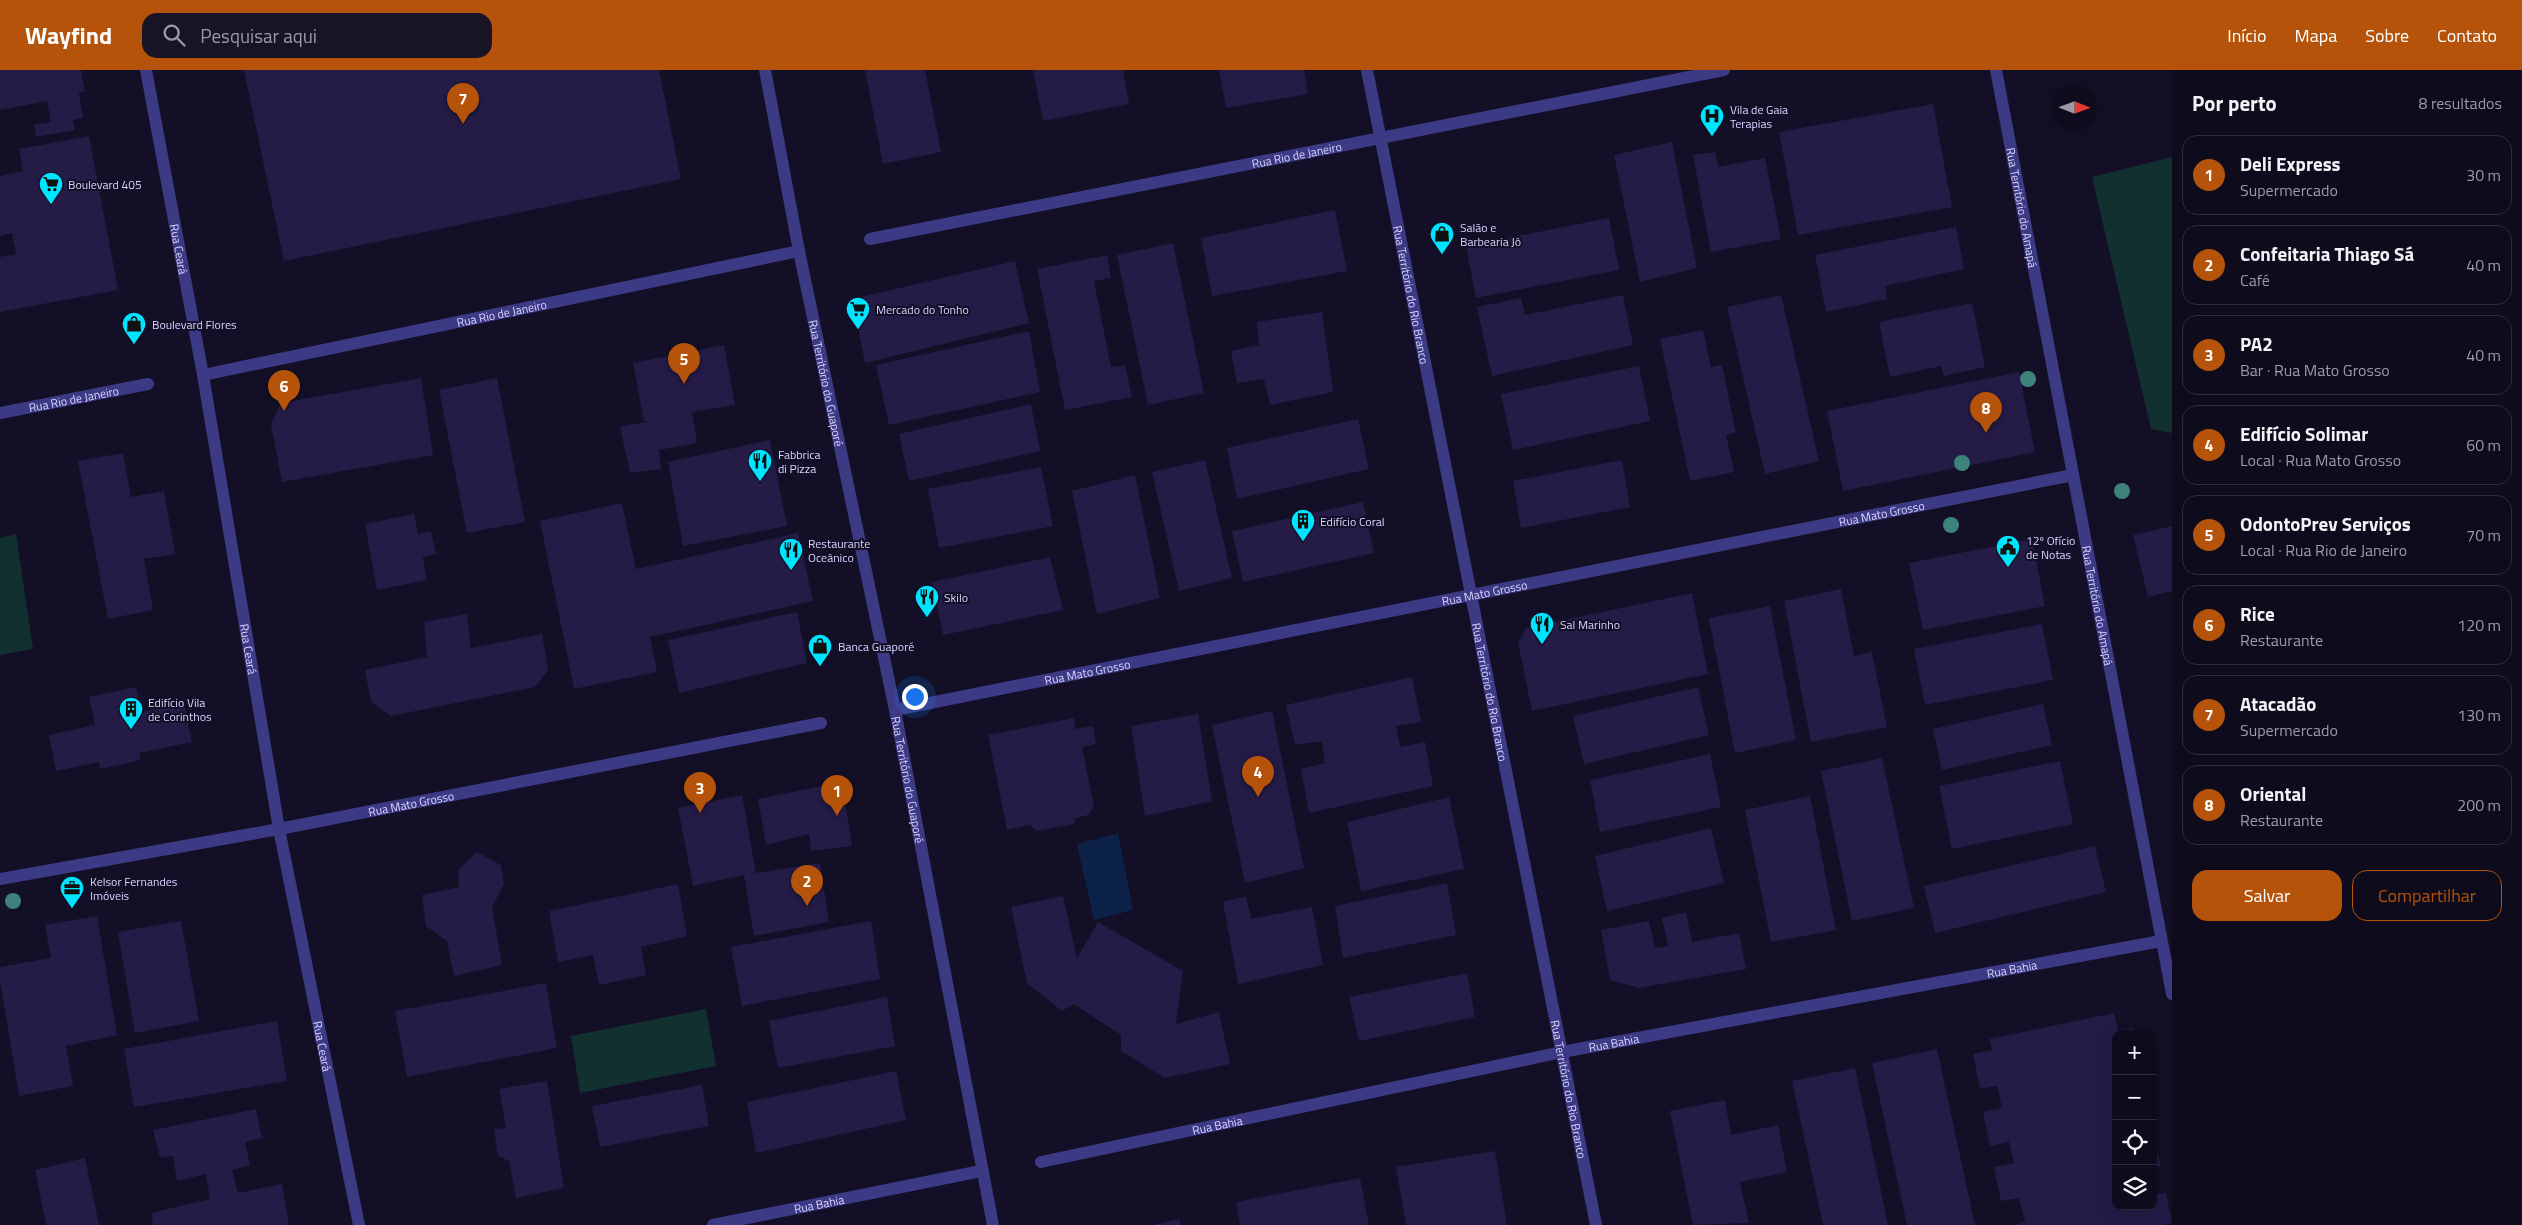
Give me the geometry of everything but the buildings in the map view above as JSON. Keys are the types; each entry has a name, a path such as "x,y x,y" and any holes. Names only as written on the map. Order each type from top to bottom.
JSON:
{"street":[{"name":"Rua Ceará","path":"146,70 203,375 279,829 359,1225"},
{"name":"Rua Território do Guaporé","path":"765,70 799,252 895,710 981,1171 993,1225"},
{"name":"Rua Território do Rio Branco","path":"1367,70 1596,1225"},
{"name":"Rua Rio de Janeiro","path":"870,239 1724,70"},
{"name":"Rua Território do Amapá","path":"1996,70 2172,994"},
{"name":"Rua Rio de Janeiro","path":"203,375 799,252"},
{"name":"Rua Rio de Janeiro","path":"0,413 148,384"},
{"name":"Rua Mato Grosso","path":"895,710 1471,597 2073,475"},
{"name":"Rua Mato Grosso","path":"0,879 279,829 820,723"},
{"name":"Rua Bahia","path":"1040,1162 1562,1052 2161,941"},
{"name":"Rua Bahia","path":"713,1225 981,1171"}],"green space":[{"path":"2172,157 2172,433 2151,429 2092,177"},
{"path":"16,534 33,649 0,655 0,538"},
{"path":"706,1009 716,1066 580,1093 571,1036"}],"water":[{"path":"1118,833 1133,910 1094,920 1077,844"}],"place":[{"name":"Atacadão","path":"463,124"},
{"name":"Vila de Gaia Terapias","path":"1712,137"},
{"name":"Boulevard 405","path":"51,205"},
{"name":"Salão e Barbearia Jô","path":"1442,255"},
{"name":"Mercado do Tonho","path":"858,330"},
{"name":"Boulevard Flores","path":"134,345"},
{"name":"OdontoPrev Serviços","path":"684,384"},
{"name":"Rice","path":"284,411"},
{"name":"Oriental","path":"1986,433"},
{"name":"Fabbrica di Pizza","path":"760,482"},
{"name":"Edifício Coral","path":"1303,542"},
{"name":"12º Ofício de Notas","path":"2008,568"},
{"name":"Restaurante Oceânico","path":"791,571"},
{"name":"Skilo","path":"927,618"},
{"name":"Sal Marinho","path":"1542,645"},
{"name":"Banca Guaporé","path":"820,667"},
{"name":"Edifício Vila de Corinthos","path":"131,730"},
{"name":"Edifício Solimar","path":"1258,797"},
{"name":"PA2","path":"700,813"},
{"name":"Deli Express","path":"837,816"},
{"name":"Confeitaria Thiago Sá","path":"807,906"},
{"name":"Kelsor Fernandes Imóveis","path":"72,909"}]}
